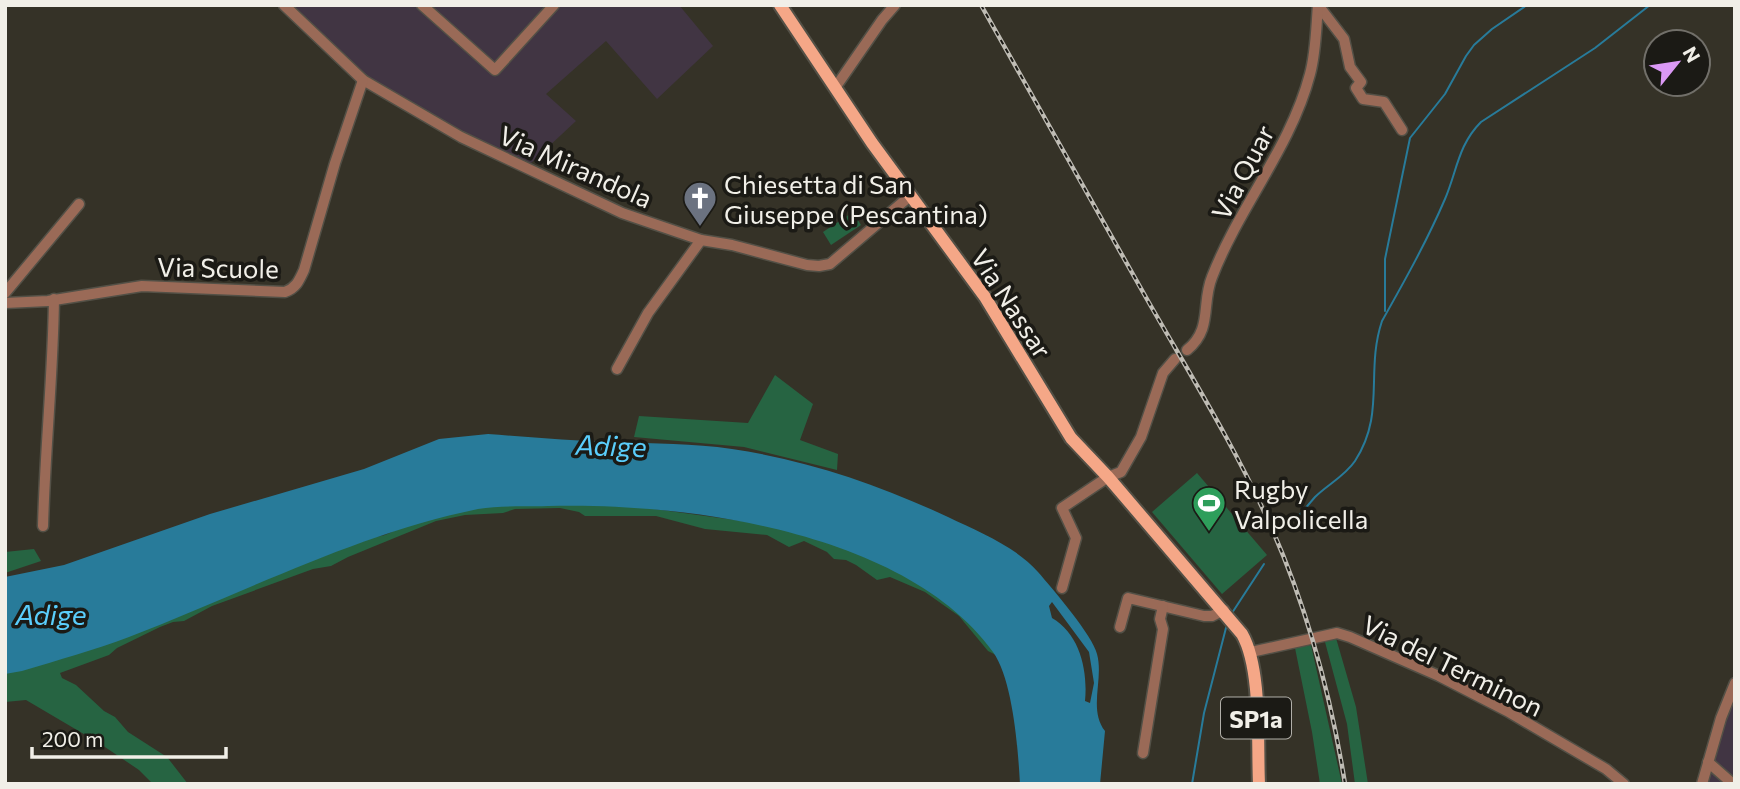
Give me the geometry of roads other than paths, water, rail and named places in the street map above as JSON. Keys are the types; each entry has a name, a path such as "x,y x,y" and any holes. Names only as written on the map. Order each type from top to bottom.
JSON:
{"main road":[{"name":"Via Nassar","path":"780,5 910,196 985,297 1071,438 1238,627 1251,652 1255,671 1259,784"}],"street":[{"name":"Via Mirandola","path":"284,5 363,80 461,137 622,213 701,240 732,244 807,265 830,264 910,196"},
{"path":"422,5 495,70 554,5"},
{"path":"835,88 895,5"},
{"path":"1318,5 1344,39 1350,67 1361,82 1356,88 1363,99 1384,103 1402,130"},
{"name":"Via Quar","path":"1187,351 1202,334 1211,278 1290,128 1302,99 1314,55 1318,5"},
{"name":"Via Scuole","path":"5,303 142,286 285,292 292,289 304,270 335,163 363,80"},
{"path":"5,293 79,204"},
{"path":"617,369 648,313 701,240"},
{"path":"43,526 45,454 54,355 54,299"},
{"path":"1062,588 1076,538 1062,508 1108,477 1122,472 1141,438 1163,373 1174,359"},
{"path":"1120,627 1128,598 1204,616 1226,612"},
{"path":"1143,753 1163,629 1160,619 1163,606"},
{"name":"Via del Terminon","path":"1251,652 1337,633 1350,636 1439,676 1507,711 1606,769 1624,784"},
{"path":"1702,784 1735,684"},
{"path":"1708,762 1733,784"}],"water":[{"name":"Adige","path":"488,434 703,446 760,454 870,484 996,540 1038,572 1071,612 1094,646 1099,664 1098,713 1105,731 1100,784 1020,784 1010,697 1000,664 993,652 955,611 907,578 851,552 790,532 664,510 603,506 504,507 478,509 433,520 344,549 116,642 5,674 5,577 64,565 210,514 364,469 439,439","holes":["1052,602 1089,652 1094,683 1090,703 1085,701 1085,678 1076,643 1062,625 1052,618 1049,606"]}],"waterway":[{"path":"1385,311 1385,259 1410,138 1445,94 1474,45 1527,5"},
{"path":"1297,518 1315,497 1351,466 1364,443 1373,409 1375,358 1382,321 1431,230 1463,149 1473,131 1481,122 1595,48 1650,5"},
{"path":"1232,613 1264,564"},
{"path":"1192,784 1204,713 1227,624"}],"railway":[{"path":"981,5 1213,414 1272,529 1297,591 1317,654 1345,784"}],"place":[{"name":"Chiesetta di San Giuseppe (Pescantina)","path":"700,228"},
{"name":"Rugby Valpolicella","path":"1209,533"}]}
